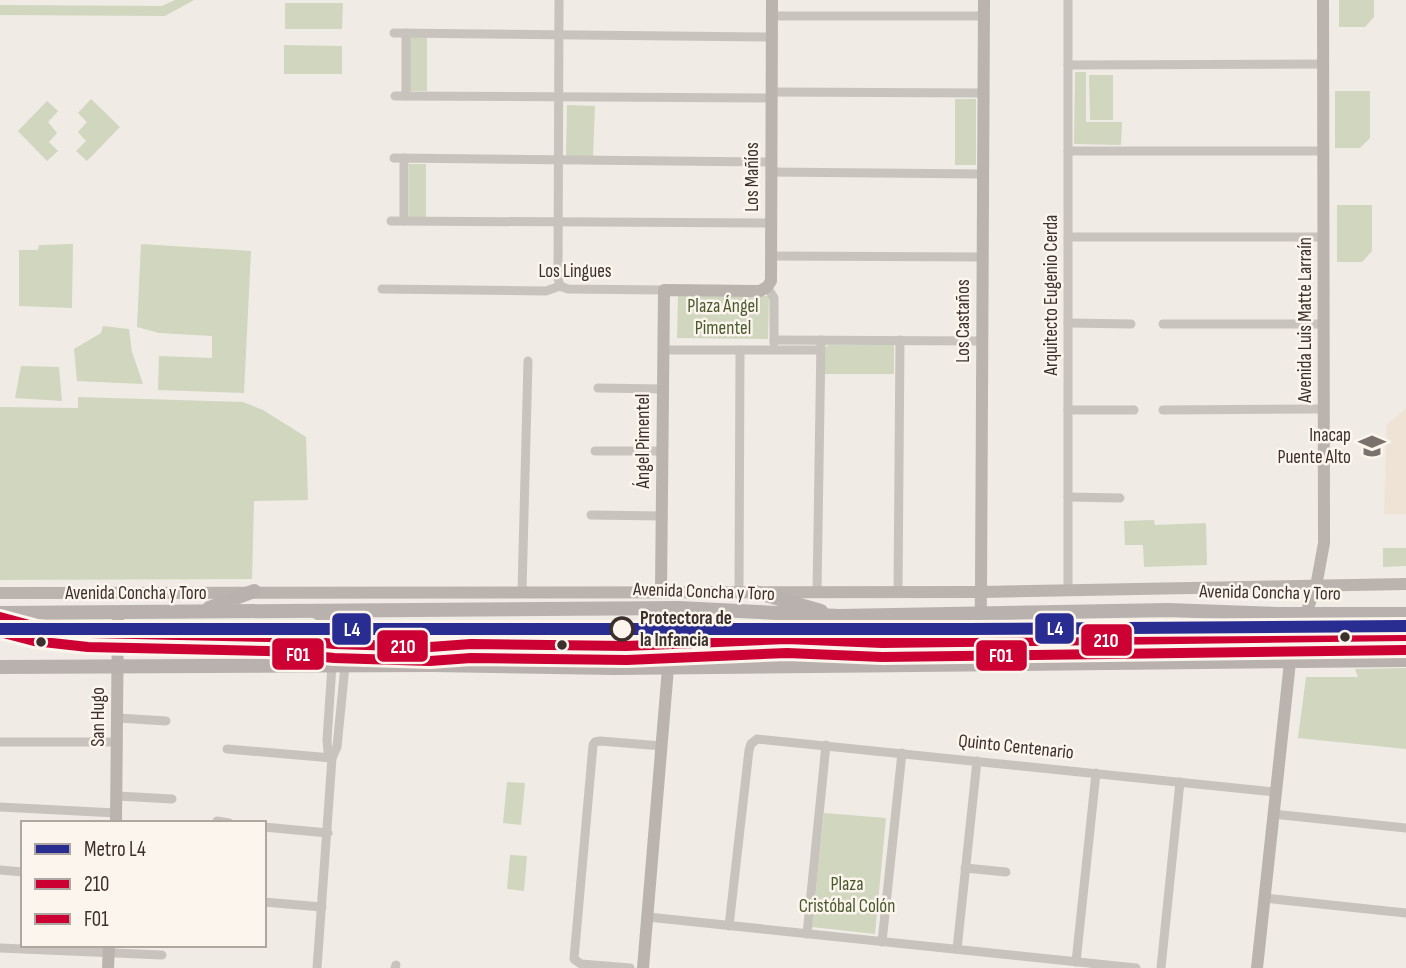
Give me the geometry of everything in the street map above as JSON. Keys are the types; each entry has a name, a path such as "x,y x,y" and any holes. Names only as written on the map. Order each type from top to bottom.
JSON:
{"main road":[{"path":"201,611 254,592"},
{"path":"755,592 839,616"},
{"name":"Avenida Concha y Toro","path":"0,613 686,608 839,616 1168,610 1305,615 1406,614"},
{"path":"313,610 327,619 335,629 335,637 331,651 313,666"},
{"path":"994,653 994,634 1011,613"},
{"path":"0,667 668,668 1406,660"}],"street":[{"path":"559,0 558,278 561,286"},
{"name":"Los Mañíos","path":"772,0 771,281 767,287 774,298 774,345"},
{"name":"Los Castaños","path":"978,641 981,592 984,0"},
{"name":"Arquitecto Eugenio Cerda","path":"1068,0 1068,590"},
{"name":"Avenida Luis Matte Larraín","path":"1257,968 1290,662 1322,564 1324,543 1323,0"},
{"path":"772,16 984,16"},
{"path":"394,33 772,37"},
{"path":"406,33 406,96"},
{"path":"1068,65 1323,64"},
{"path":"395,96 984,93"},
{"path":"1068,151 1324,151"},
{"path":"404,221 399,158 558,160 984,174"},
{"path":"391,221 771,223"},
{"path":"1068,237 1324,237"},
{"path":"771,256 983,257"},
{"name":"Los Lingues","path":"382,289 546,291 561,286 568,289 760,291 767,287"},
{"name":"Ángel Pimentel","path":"662,592 664,290"},
{"path":"1068,324 1131,324"},
{"path":"1163,324 1324,324"},
{"path":"898,592 900,340"},
{"path":"663,350 740,350 774,345 900,340 983,341"},
{"path":"817,592 821,345"},
{"path":"739,592 740,350"},
{"path":"522,591 528,361"},
{"path":"598,388 663,389"},
{"path":"1163,410 1324,409"},
{"path":"1068,410 1134,410"},
{"path":"595,451 662,451"},
{"path":"1068,498 1120,498"},
{"path":"591,515 662,516"},
{"name":"Avenida Concha y Toro","path":"0,593 981,592 1406,584"},
{"name":"San Hugo","path":"116,818 118,612"},
{"path":"955,663 969,654 978,641 1010,663"},
{"path":"317,968 332,758 327,740 338,666"},
{"path":"643,968 668,668"},
{"path":"118,718 166,721"},
{"name":"Quinto Centenario","path":"729,926 748,750 754,741 764,739 826,745 1275,792"},
{"path":"631,968 582,964 574,959 593,745 600,741 662,746"},
{"path":"0,742 118,742"},
{"path":"807,934 826,745"},
{"path":"227,749 332,758"},
{"path":"882,942 902,753"},
{"path":"957,949 976,761"},
{"path":"1076,962 1096,773"},
{"path":"1161,968 1180,782"},
{"path":"117,796 172,799"},
{"path":"0,807 116,818"},
{"path":"1273,814 1406,828"},
{"path":"266,827 328,833"},
{"path":"965,868 1006,872"},
{"path":"0,870 21,872"},
{"path":"1264,898 1406,913"},
{"path":"266,902 322,907"},
{"path":"648,917 1136,968"},
{"path":"0,948 109,949 162,955"},
{"path":"108,968 109,949"}],"green space":[{"path":"175,0 194,0 165,16 0,15 0,5 162,6"},
{"path":"1339,0 1374,0 1374,17 1365,27 1339,27"},
{"path":"285,3 343,3 342,29 285,29"},
{"path":"410,37 427,37 427,91 410,91"},
{"path":"284,45 342,46 342,74 284,74"},
{"path":"1075,72 1086,72 1086,122 1122,122 1121,145 1074,144"},
{"path":"1089,75 1113,75 1113,120 1090,120"},
{"path":"1335,91 1370,91 1370,138 1360,148 1335,148"},
{"path":"91,99 120,127 87,161 76,151 86,141 78,132 87,122 78,113"},
{"path":"955,99 976,99 976,165 955,165"},
{"path":"47,101 58,111 48,122 57,133 49,142 58,151 47,161 18,131"},
{"path":"567,105 595,106 593,156 566,156"},
{"path":"409,164 426,164 426,217 409,217"},
{"path":"1337,205 1372,205 1372,251 1362,262 1337,262"},
{"path":"73,244 72,308 19,306 19,250 38,250 39,245"},
{"path":"141,244 251,251 244,393 158,390 159,356 212,358 212,336 159,333 137,327"},
{"name":"Plaza Ángel Pimentel","path":"678,295 769,296 768,339 677,338"},
{"path":"103,326 129,329 132,352 143,384 77,381 74,349 101,333"},
{"path":"828,345 894,345 894,374 824,374 825,348"},
{"path":"21,366 59,367 62,401 15,398"},
{"path":"78,397 243,402 263,410 306,437 308,500 254,501 252,579 0,580 0,407 78,408"},
{"path":"1154,520 1155,525 1206,523 1207,565 1144,567 1143,545 1125,545 1124,521"},
{"path":"1383,548 1406,548 1406,566 1383,567"},
{"path":"1406,668 1406,749 1298,738 1306,677 1358,677 1355,669"},
{"path":"507,782 525,783 521,825 503,823"},
{"name":"Plaza Cristóbal Colón","path":"824,813 886,818 875,934 812,927"},
{"path":"510,855 527,856 524,891 507,889"}],"shaded area":[{"path":"1406,408 1406,514 1384,514 1387,425"}],"metro line":[{"name":"L4","path":"0,629 1406,626"}],"transit line":[{"name":"210","path":"0,617 37,627 90,633 269,637 334,644 430,647 471,644 626,646 787,639 882,643 1406,636"},
{"name":"F01","path":"0,632 34,641 88,647 268,651 334,658 430,661 471,658 627,660 787,653 882,657 1406,650"}],"place":[{"name":"Inacap Puente Alto","path":"1372,446"},
{"name":"Protectora de la Infancia","path":"622,629"}]}
